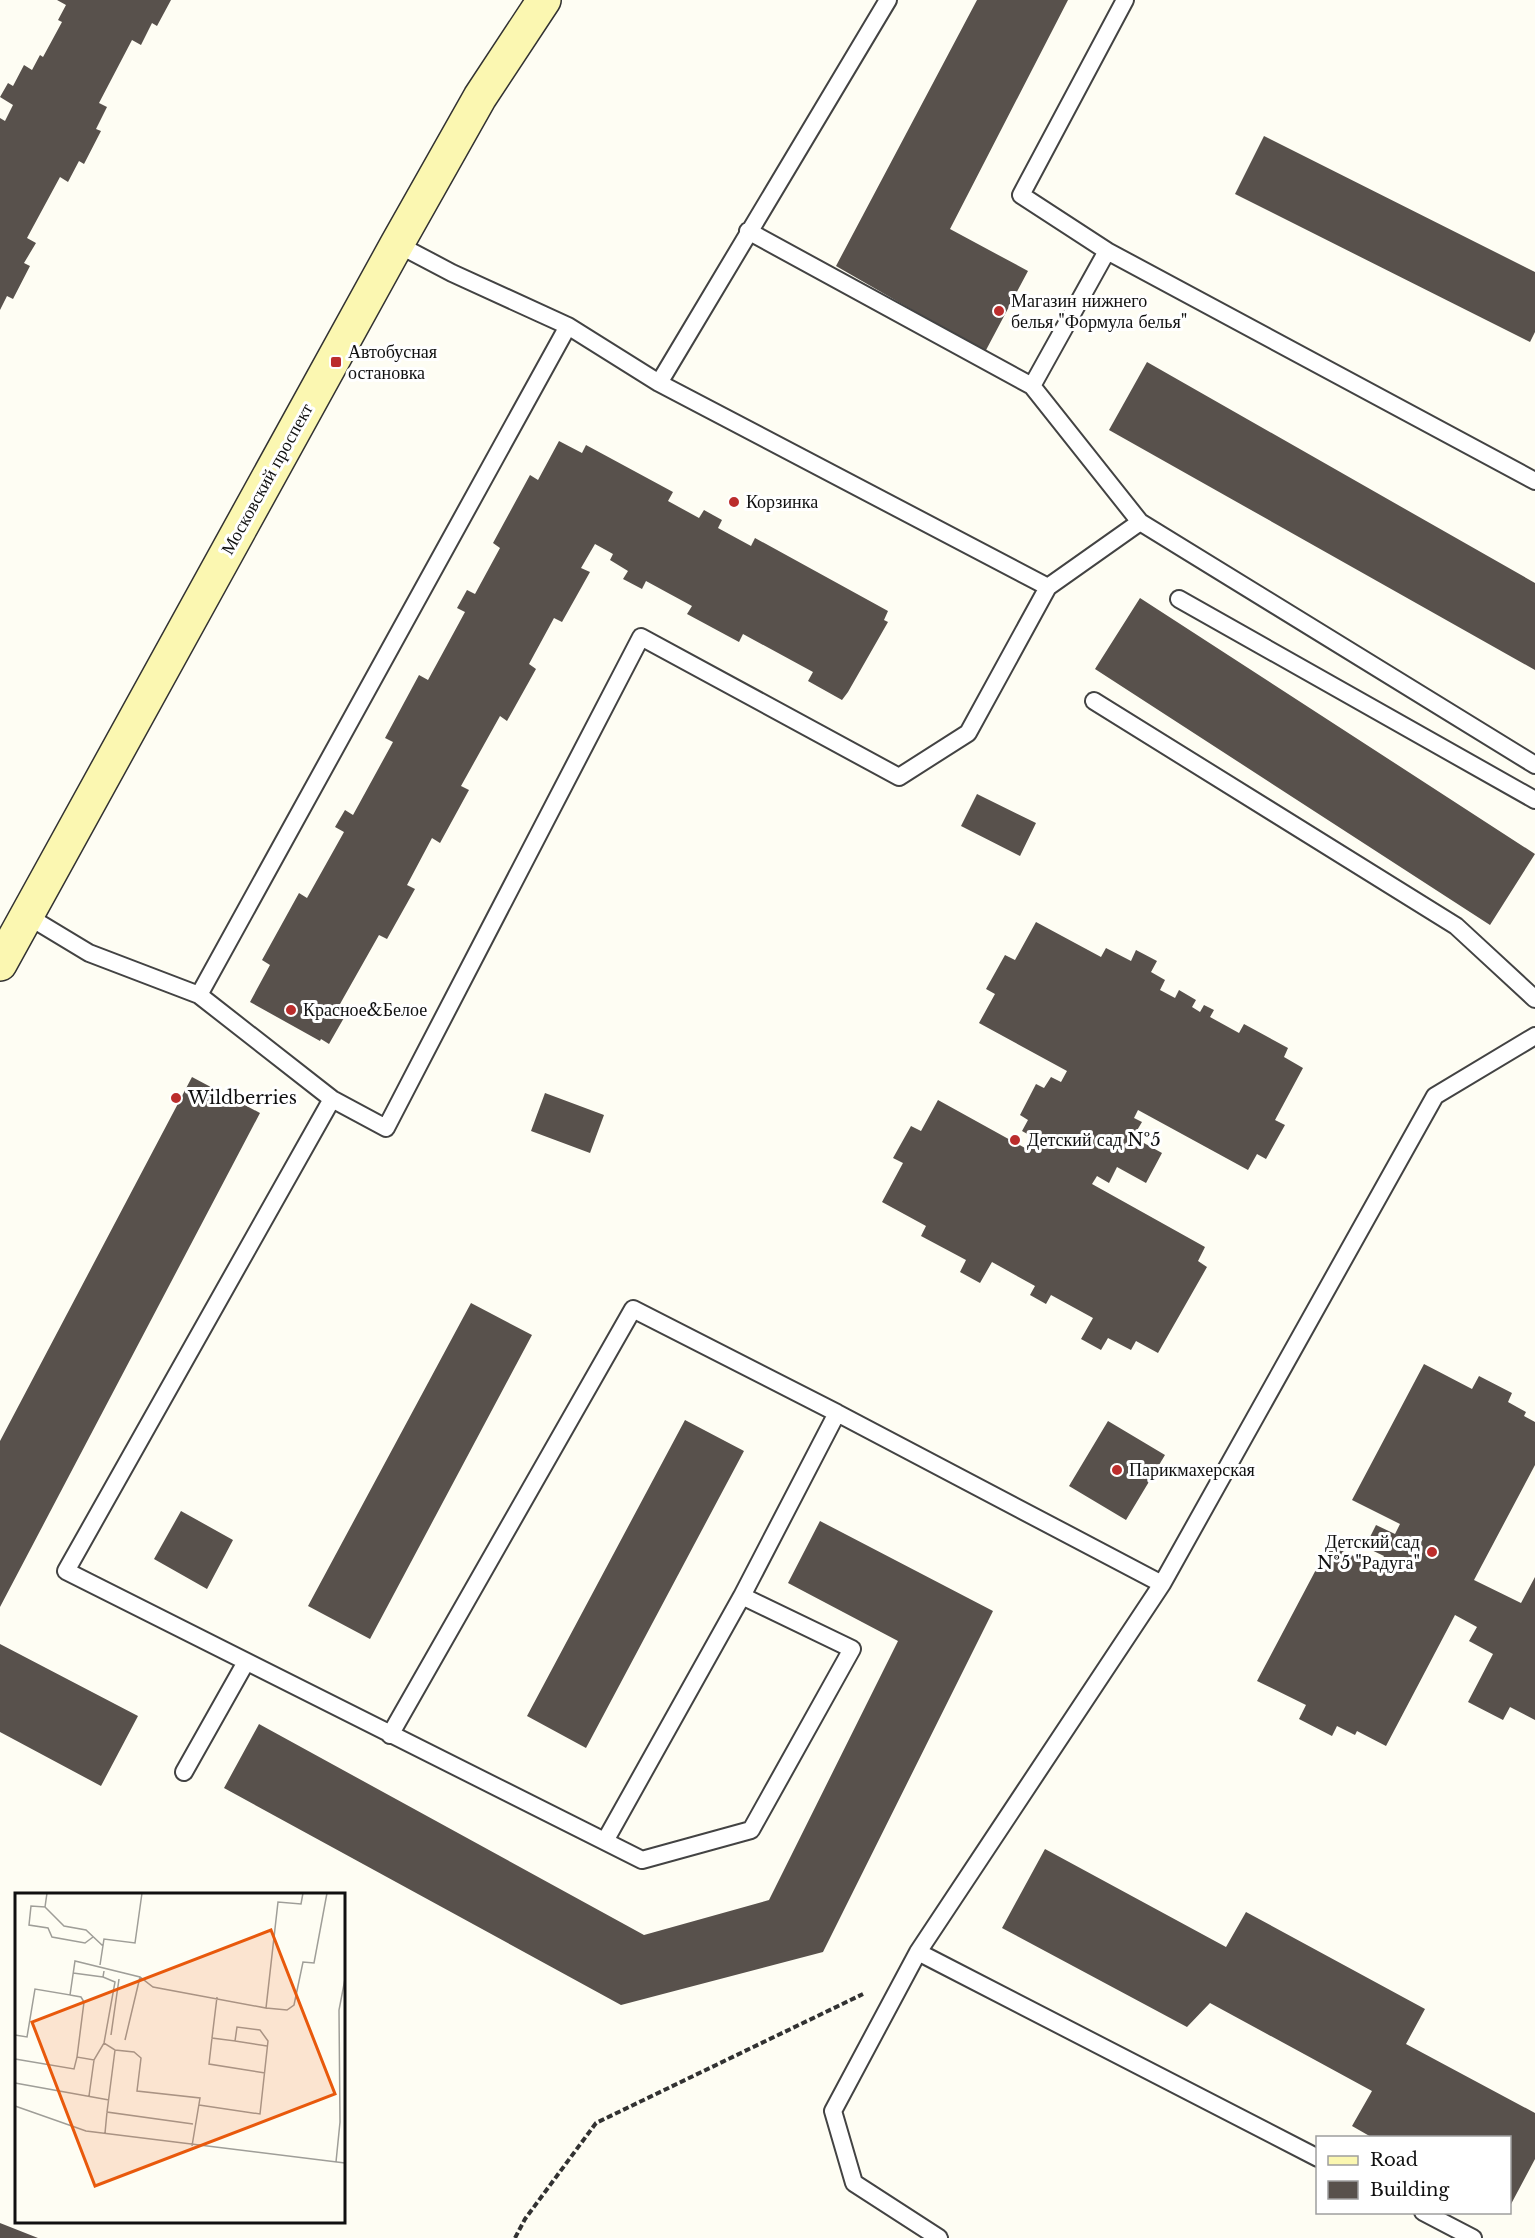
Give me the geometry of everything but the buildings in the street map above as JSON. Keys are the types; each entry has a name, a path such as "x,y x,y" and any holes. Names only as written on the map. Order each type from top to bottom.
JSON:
{"main road":[{"name":"Московский проспект","path":"0,964 397,244 480,97 544,0"}],"lane":[{"path":"658,383 888,0"},
{"path":"1125,0 1021,195 1107,251 1535,481"},
{"path":"748,231 1032,386 1140,522 1535,765"},
{"path":"397,244 452,273 568,326 658,383 1048,587"},
{"path":"1032,386 1107,251"},
{"path":"200,995 568,326"},
{"path":"26,915 89,954 200,995 332,1099 386,1128 641,637 899,777 968,733 1048,587 1140,522"},
{"path":"1179,598 1535,800"},
{"path":"1094,701 1455,926 1535,999"},
{"path":"939,2238 854,2183 833,2111 918,1952 1162,1584 1435,1096 1535,1036"},
{"path":"332,1099 66,1571 642,1860 751,1830 852,1649 742,1596"},
{"path":"390,1735 633,1309 837,1413 1162,1584"},
{"path":"605,1841 742,1596 837,1413"},
{"path":"184,1772 246,1662"},
{"path":"918,1952 1316,2157"},
{"path":"1427,2214 1473,2238"}],"path":[{"path":"515,2238 525,2218 597,2122 864,1993"}],"place":[{"name":"Магазин нижнего белья \"Формула белья\"","path":"999,311"},
{"name":"Автобусная остановка","path":"336,362"},
{"name":"Корзинка","path":"734,502"},
{"name":"Красное&Белое","path":"291,1010"},
{"name":"Wildberries","path":"176,1098"},
{"name":"Детский сад №5","path":"1015,1140"},
{"name":"Парикмахерская","path":"1117,1470"},
{"name":"Детский сад №5 \"Радуга\"","path":"1432,1552"}]}
